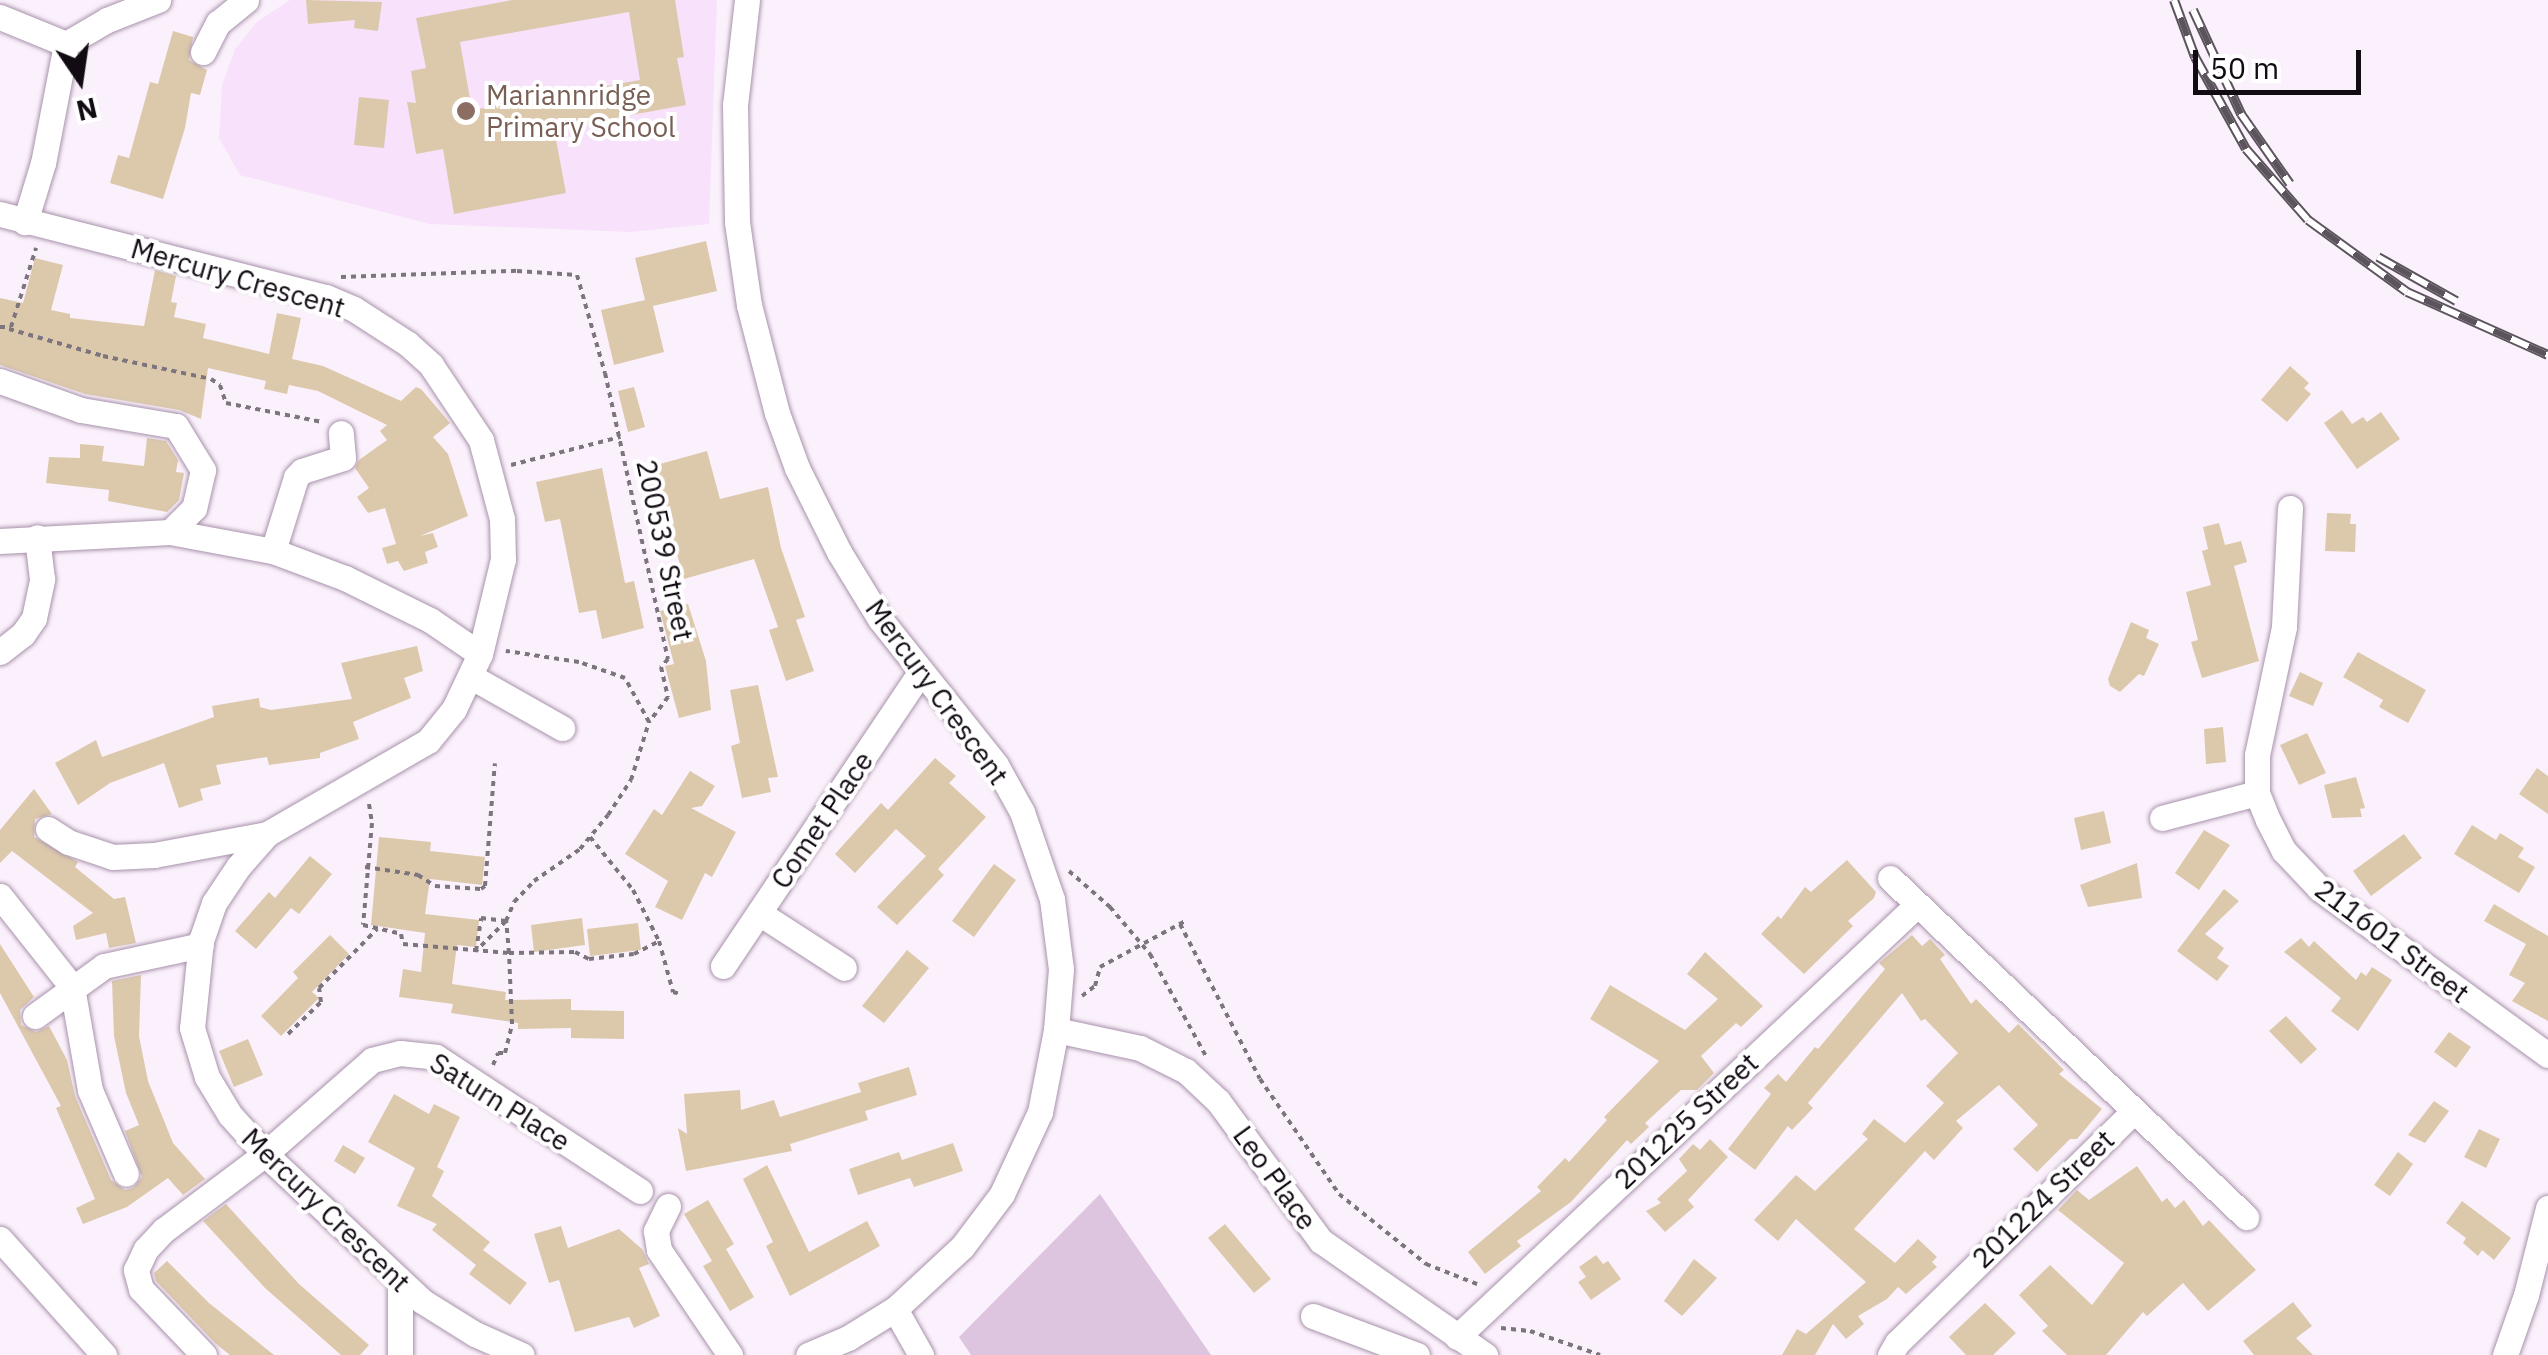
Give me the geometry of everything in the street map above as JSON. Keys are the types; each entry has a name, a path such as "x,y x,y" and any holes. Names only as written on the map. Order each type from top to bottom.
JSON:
{"street":[{"path":"22,221 43,163 66,44 107,20 158,0"},
{"path":"203,52 218,22 246,0"},
{"name":"Mercury Crescent","path":"747,0 735,105 735,188 749,305 764,368 797,468 816,509 880,619 996,765 1038,855 1059,942 1056,1030 1040,1112 1002,1194 962,1247 894,1309 848,1338 808,1355"},
{"path":"0,17 66,44"},
{"name":"Mercury Crescent","path":"22,221 326,297 372,318 408,344 449,386 481,440 502,519 503,559 477,659 454,709 428,742 267,834 214,903 201,945 192,1028 207,1076 230,1115 265,1154 400,1282 448,1319 522,1355"},
{"path":"0,381 81,410 176,426 202,470 194,508 170,532"},
{"path":"273,551 296,478 302,471 344,458 340,434"},
{"name":"211601 Street","path":"2290,508 2284,626 2257,755 2257,793 2284,851 2312,881 2548,1055"},
{"path":"0,541 170,532 273,551 344,578 430,620 562,728"},
{"path":"0,652 23,634 34,618 42,579 37,537"},
{"name":"Comet Place","path":"723,966 920,673"},
{"path":"2162,818 2257,793"},
{"path":"48,829 68,842 113,857 154,855 267,834"},
{"path":"1890,878 2132,1112"},
{"path":"0,896 72,987 90,1090 126,1174"},
{"name":"201225 Street","path":"1464,1343 1506,1290 1916,906"},
{"path":"759,913 844,968"},
{"path":"36,1016 104,966 201,945"},
{"name":"Leo Place","path":"1056,1030 1140,1048 1186,1072 1218,1102 1321,1241 1464,1343"},
{"name":"Saturn Place","path":"204,1355 158,1311 138,1282 136,1270 155,1238 265,1154 358,1070 384,1056 436,1056 640,1191"},
{"name":"201224 Street","path":"1890,1355 1896,1343 2132,1112 2246,1217"},
{"path":"668,1206 656,1231 659,1250 730,1355"},
{"path":"2504,1355 2526,1295 2548,1208"},
{"path":"0,1239 104,1355"},
{"path":"400,1282 400,1355"},
{"path":"894,1309 921,1355"},
{"path":"1313,1316 1417,1355"}],"path":[{"path":"9,329 22,221"},
{"name":"200539 Street","path":"331,277 517,271 577,274 620,437 668,660 661,667 668,696 649,722 631,780 590,837 565,861 534,881 514,902 506,921"},
{"path":"0,327 211,379 220,385 226,402 335,426 340,434"},
{"name":"200539 Street","path":"492,470 620,437"},
{"path":"477,659 580,662 625,678 649,722"},
{"path":"365,866 418,875 435,886 485,886 495,763"},
{"path":"368,794 372,824 365,866 363,925 401,934 403,944 476,952 575,952 589,959 634,954 659,941"},
{"path":"590,837 633,890 659,941 673,992 680,994"},
{"path":"1038,855 1077,876 1144,946 1212,1068"},
{"path":"476,952 481,918 506,921"},
{"path":"1082,996 1096,986 1100,968 1187,920"},
{"path":"476,952 506,921"},
{"path":"483,1088 498,1054 505,1053 512,1024 506,921"},
{"path":"1180,924 1260,1079 1340,1194 1434,1268 1506,1290"},
{"path":"288,1034 321,1002 320,988 377,929"},
{"path":"1464,1343 1530,1332 1600,1355"}],"shaded area":[{"name":"Mariannridge Primary School","path":"290,0 717,0 709,224 631,232 430,224 240,175 219,138 222,85 235,49 258,21"},
{"path":"1100,1194 1211,1355 971,1355 959,1337"}],"building":[{"path":"306,0 382,2 378,31 354,28 355,20 308,24"},
{"path":"512,0 675,0 684,57 677,58 686,105 554,129 566,193 454,214 443,149 416,154 407,102 416,103 411,71 426,68 416,18","holes":["629,12 640,80 472,110 460,42"]},
{"path":"173,31 193,37 189,60 207,70 200,95 191,93 185,128 163,199 110,183 118,155 129,158 150,82 158,84"},
{"path":"359,97 389,100 384,148 354,145"},
{"path":"706,241 717,291 653,306 664,352 614,365 601,310 645,300 635,258"},
{"path":"35,258 63,265 51,310 70,314 70,318 144,326 155,270 176,276 171,302 177,303 174,317 206,324 203,338 269,354 277,313 301,318 292,359 323,366 401,401 416,387 421,389 450,423 433,437 448,454 468,516 420,536 433,533 438,547 425,552 428,563 404,571 398,561 387,564 382,548 396,544 385,508 368,513 357,497 369,488 355,468 359,460 387,440 380,431 387,425 318,391 289,385 287,394 264,389 266,381 208,368 201,419 179,410 85,394 0,365 0,298 23,303"},
{"path":"2290,366 2309,383 2304,388 2311,394 2287,422 2261,400"},
{"path":"634,387 645,427 628,432 618,391"},
{"path":"2342,410 2352,424 2363,417 2367,422 2381,412 2400,439 2357,469 2324,423"},
{"path":"147,438 166,441 178,460 176,472 184,473 179,500 167,512 108,501 109,490 46,483 49,457 80,458 80,444 104,446 102,461 144,466"},
{"path":"707,451 720,499 768,487 781,548 805,617 796,620 814,671 786,681 769,630 778,627 754,559 684,579 658,486 647,489 642,469"},
{"path":"602,468 625,583 634,581 644,628 602,639 596,610 579,613 560,519 545,522 536,482"},
{"path":"2327,513 2351,514 2350,524 2356,524 2355,552 2325,551"},
{"path":"2219,523 2225,545 2241,541 2247,562 2234,566 2259,661 2202,678 2191,642 2198,640 2186,592 2211,585 2202,551 2208,549 2203,527"},
{"path":"688,604 706,661 711,710 679,718 665,666 674,664 660,611"},
{"path":"2131,622 2149,630 2146,638 2159,644 2144,676 2139,674 2120,692 2110,686 2108,679"},
{"path":"417,646 423,671 404,678 411,698 353,722 359,739 320,753 320,758 269,765 267,757 216,765 221,784 200,789 203,800 179,808 164,763 110,783 78,805 55,763 96,740 102,757 214,717 212,706 259,698 260,707 271,710 352,699 341,663"},
{"path":"2358,652 2426,690 2408,723 2379,707 2383,700 2343,677"},
{"path":"2300,672 2323,683 2313,706 2289,696"},
{"path":"758,685 778,777 768,778 771,792 742,798 731,746 740,743 730,690"},
{"path":"2223,727 2226,762 2206,764 2204,729"},
{"path":"2307,733 2326,773 2299,785 2280,745"},
{"path":"935,758 956,776 949,783 986,817 938,869 944,875 897,925 877,907 926,856 896,829 855,873 835,854 881,803 888,810"},
{"path":"2537,768 2548,776 2548,814 2519,794"},
{"path":"690,771 715,786 702,806 691,808 736,832 712,877 705,873 682,920 655,907 668,881 625,854 654,809 662,815"},
{"path":"2356,777 2365,808 2360,809 2362,817 2332,818 2324,785"},
{"path":"34,789 52,814 35,819 34,837 78,862 75,867 114,899 125,897 136,943 109,948 106,933 76,940 73,926 93,913 12,851 0,863 0,830"},
{"path":"2104,811 2111,843 2081,850 2074,818"},
{"path":"2472,825 2496,840 2500,833 2524,848 2518,857 2535,867 2519,893 2454,854"},
{"path":"2204,830 2230,845 2199,890 2175,873"},
{"path":"2404,834 2422,858 2371,896 2353,871"},
{"path":"379,837 431,842 430,851 485,857 482,885 430,879 425,914 479,920 476,947 457,945 452,984 506,992 505,1000 571,999 571,1010 624,1011 624,1039 571,1038 571,1028 518,1029 518,1023 451,1013 453,1004 399,997 403,969 421,972 425,933 371,925"},
{"path":"310,856 332,874 299,914 291,908 256,949 235,931 269,892 275,898"},
{"path":"1847,860 1876,892 1874,898 1848,921 1853,926 1804,974 1761,934 1778,916 1781,919 1805,887 1811,892"},
{"path":"2137,863 2142,898 2088,907 2080,885"},
{"path":"994,864 1016,880 974,937 952,921"},
{"path":"2224,889 2239,901 2205,934 2224,948 2217,958 2229,966 2217,981 2177,951"},
{"path":"2494,904 2548,936 2548,1021 2512,1001 2525,983 2509,975 2526,944 2484,921"},
{"path":"582,918 585,945 534,952 531,925"},
{"path":"638,923 641,950 590,956 587,929"},
{"path":"330,935 349,954 312,992 319,998 281,1036 261,1016 298,978 293,972"},
{"path":"1912,935 1922,946 1930,939 1945,955 1940,959 1971,1004 1976,999 2009,1033 2018,1024 2064,1070 2059,1074 2102,1109 2077,1139 2070,1139 2037,1172 2013,1149 2038,1125 1999,1085 1956,1121 1963,1128 1934,1160 1925,1151 1854,1229 1895,1263 1918,1239 1937,1257 1932,1262 1937,1267 1906,1294 1898,1287 1887,1299 1858,1316 1864,1324 1846,1339 1833,1324 1815,1355 1782,1355 1797,1329 1806,1334 1866,1282 1796,1219 1778,1241 1754,1220 1796,1175 1815,1191 1868,1139 1862,1134 1874,1119 1905,1143 1944,1103 1926,1086 1958,1053 1925,1019 1921,1021 1902,993 1808,1103 1813,1108 1792,1130 1788,1126 1755,1170 1728,1149 1771,1094 1764,1088 1778,1074 1786,1082 1815,1047 1818,1049 1885,969 1879,963"},
{"path":"2301,938 2309,947 2314,941 2356,980 2361,972 2366,976 2372,967 2392,980 2358,1031 2331,1011 2341,998 2284,952"},
{"path":"0,944 34,997 20,1010 21,1025 36,1032 49,1026 67,1060 75,1096 111,1180 125,1190 133,1188 142,1177 125,1131 139,1125 126,1093 114,1036 112,981 141,975 139,1036 148,1081 173,1143 205,1179 183,1195 168,1178 127,1207 83,1224 76,1208 95,1199 56,1108 61,1106 0,993"},
{"path":"907,950 929,968 884,1023 862,1006"},
{"path":"1705,952 1763,1006 1741,1027 1736,1023 1701,1056 1714,1073 1697,1090 1681,1090 1645,1123 1649,1127 1631,1144 1627,1140 1571,1202 1517,1241 1521,1246 1485,1274 1468,1252 1541,1191 1537,1187 1565,1158 1569,1162 1607,1120 1604,1117 1659,1061 1590,1019 1610,985 1685,1030 1718,999 1687,974"},
{"path":"2286,1016 2317,1049 2301,1064 2269,1031"},
{"path":"2449,1032 2471,1047 2456,1068 2434,1052"},
{"path":"248,1039 263,1075 234,1087 219,1051"},
{"path":"909,1067 917,1095 865,1111 868,1120 790,1144 792,1151 686,1171 678,1128 687,1134 684,1094 740,1090 741,1110 774,1100 780,1117 861,1092 858,1083"},
{"path":"394,1094 429,1114 434,1104 460,1117 437,1167 444,1171 432,1196 490,1242 483,1250 527,1283 510,1305 469,1274 476,1265 432,1230 437,1224 397,1206 415,1168 368,1142"},
{"path":"2434,1101 2449,1111 2425,1143 2408,1135"},
{"path":"2479,1129 2500,1139 2486,1168 2464,1157"},
{"path":"1710,1139 1728,1157 1688,1200 1694,1207 1665,1232 1646,1211 1661,1203 1657,1199 1687,1171 1679,1159 1693,1144 1700,1150"},
{"path":"953,1143 963,1171 914,1187 910,1178 858,1195 849,1169 899,1152 902,1160"},
{"path":"343,1145 365,1158 355,1174 334,1161"},
{"path":"2398,1152 2413,1164 2390,1196 2374,1185"},
{"path":"767,1165 809,1252 867,1221 880,1246 790,1296 766,1246 773,1242 743,1179"},
{"path":"2137,1166 2162,1202 2167,1198 2175,1208 2184,1200 2203,1226 2209,1220 2256,1270 2208,1311 2183,1283 2147,1316 2143,1312 2106,1355 2067,1355 2042,1331 2048,1326 2019,1295 2050,1265 2092,1305 2124,1263 2058,1210 2077,1190 2089,1200"},
{"path":"708,1200 734,1244 726,1249 754,1297 730,1311 703,1266 712,1261 684,1214"},
{"path":"2462,1201 2511,1238 2494,1260 2482,1250 2478,1256 2463,1243 2466,1238 2446,1223"},
{"path":"226,1204 299,1284 369,1345 360,1355 341,1355 265,1288 203,1221"},
{"path":"1225,1224 1271,1279 1254,1293 1208,1238"},
{"path":"561,1226 568,1248 619,1229 642,1249 649,1264 639,1268 660,1316 634,1328 629,1317 575,1332 559,1280 549,1283 534,1234"},
{"path":"1596,1255 1603,1264 1608,1261 1621,1279 1591,1300 1578,1282 1586,1277 1579,1267"},
{"path":"1694,1259 1717,1278 1682,1316 1664,1301"},
{"path":"167,1261 209,1303 274,1355 230,1355 215,1343 156,1281 154,1273"},
{"path":"2293,1302 2312,1326 2296,1338 2313,1355 2254,1355 2243,1341"},
{"path":"1985,1303 2016,1333 1993,1355 1966,1355 1949,1337"}],"railway":[{"path":"2174,0 2195,57 2246,149 2308,220 2407,292 2548,355"},
{"path":"2193,10 2241,114 2290,184"},
{"path":"2378,257 2456,301"}],"place":[{"name":"Mariannridge Primary School","path":"466,111"}]}
